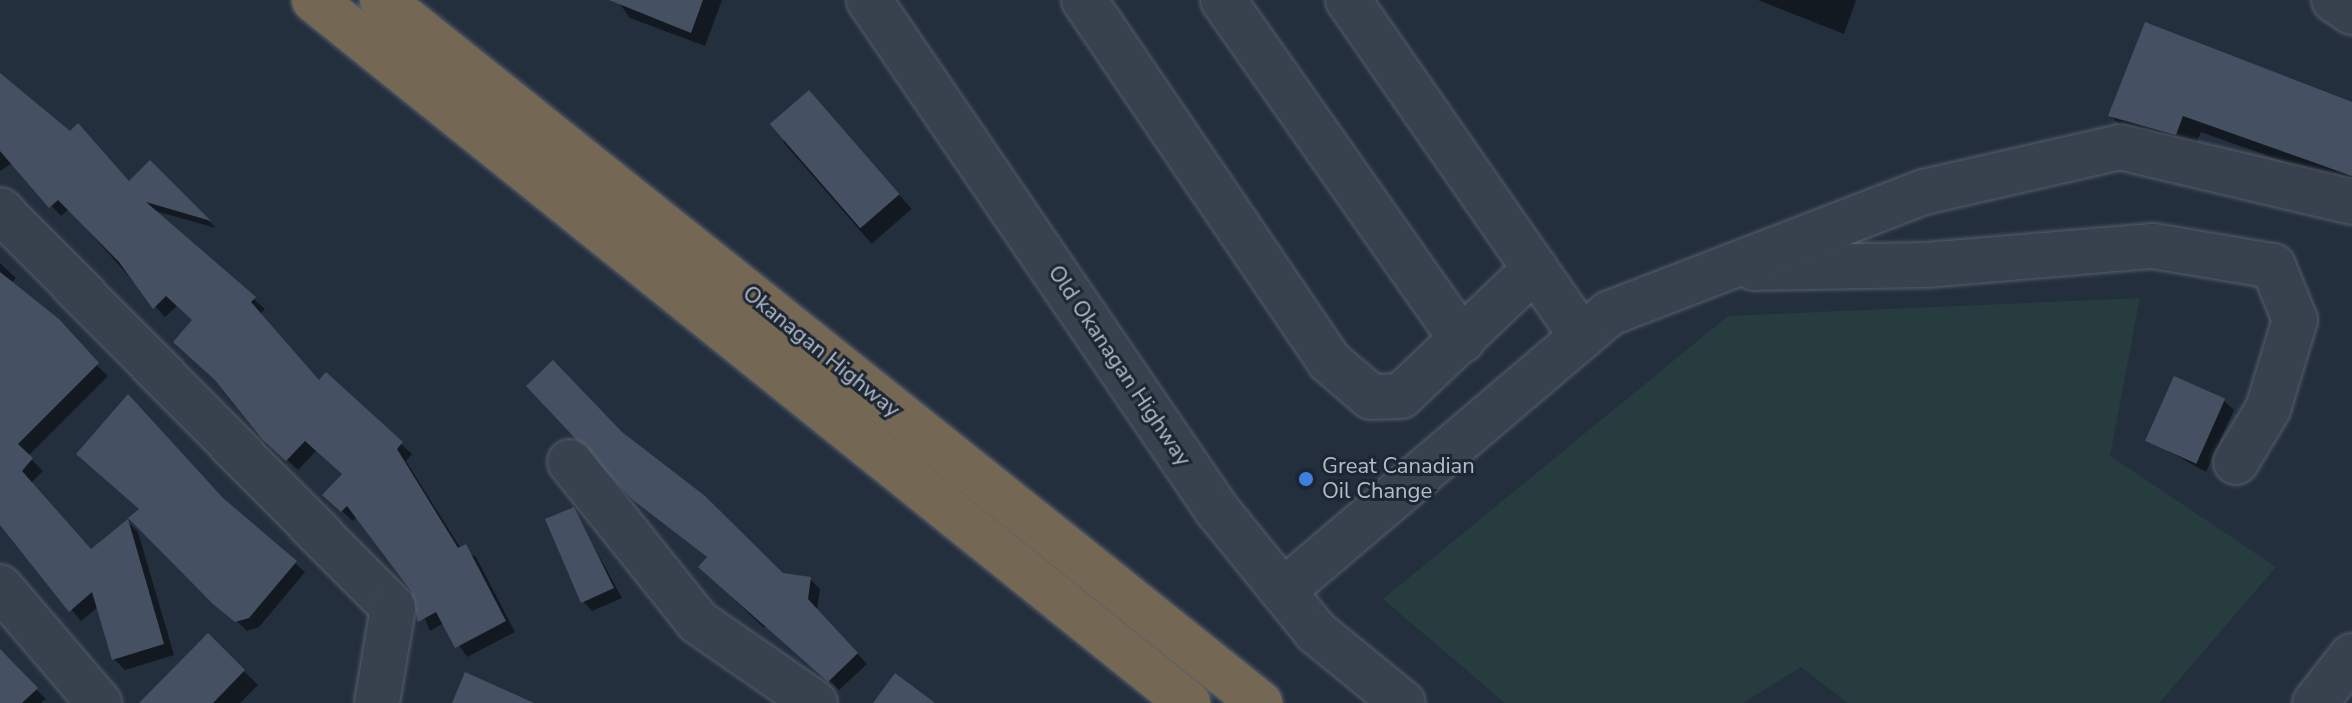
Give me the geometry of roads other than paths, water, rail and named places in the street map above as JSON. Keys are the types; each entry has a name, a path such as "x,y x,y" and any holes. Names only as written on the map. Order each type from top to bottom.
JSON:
{"highway":[{"name":"Okanagan Highway","path":"314,0 1188,703"},
{"name":"Okanagan Highway","path":"382,0 1260,703"}],"street":[{"name":"Old Okanagan Highway","path":"869,0 1217,510 1316,632 1403,703"},
{"path":"1084,0 1329,361 1371,397 1401,396 1535,269"},
{"path":"1223,0 1462,340"},
{"path":"1348,0 1582,337"},
{"path":"2334,0 2352,12"},
{"path":"1283,591 1610,313 1924,192 2120,147 2352,202"},
{"path":"0,210 393,608 377,703"},
{"path":"1724,269 1926,265 2153,246 2273,266 2295,320 2268,409 2236,462"},
{"path":"570,462 698,622 815,703"},
{"path":"0,587 99,703"},
{"path":"2315,703 2352,656"}],"place":[{"name":"Great Canadian Oil Change","path":"1306,479"}]}
